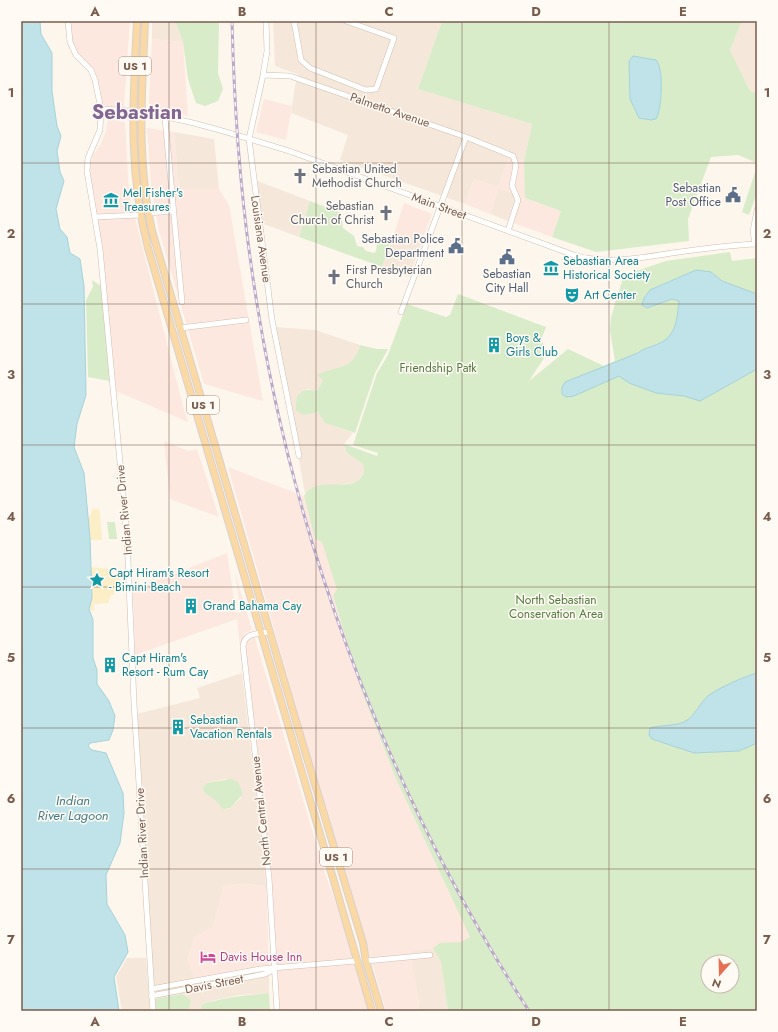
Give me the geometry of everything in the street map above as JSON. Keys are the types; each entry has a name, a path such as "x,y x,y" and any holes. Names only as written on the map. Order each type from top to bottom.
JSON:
{"main road":[{"name":"US 1","path":"137,21 132,110 133,162 139,215 353,947 356,962 372,1011"},
{"name":"US 1","path":"146,21 141,112 142,163 148,213 156,248 363,944 366,961 381,1011"},
{"path":"167,315 180,328"},
{"path":"173,334 178,336 185,345"},
{"path":"353,947 366,961"},
{"path":"356,962 371,976"}],"street":[{"name":"Indian River Drive","path":"68,21 70,42 76,55 92,72 101,109 100,130 88,158 87,171 96,217 127,544 134,703 150,989 153,1011"},
{"name":"Louisiana Avenue","path":"266,21 266,51 263,75 249,139 272,320 299,456"},
{"path":"294,21 301,60 310,68 366,90 376,89 394,38 346,21"},
{"name":"Palmetto Avenue","path":"263,75 290,76 466,137 514,156 516,165 512,186 518,200 508,231"},
{"name":"Main Street","path":"101,109 132,110 141,112 249,139 292,152 574,255 598,261 641,258 724,246 756,244"},
{"path":"165,118 182,302"},
{"path":"401,312 439,206 466,137"},
{"path":"756,244 753,231 757,210"},
{"path":"148,213 173,211"},
{"path":"96,217 139,215"},
{"path":"180,328 246,320"},
{"name":"North Central Avenue","path":"270,632 247,636 244,639 243,646 269,878 277,1011"},
{"path":"292,739 301,738"},
{"path":"366,961 430,956"},
{"name":"Davis Street","path":"150,989 260,968 356,962"},
{"name":"Davis Street","path":"151,996 265,974 275,968"}],"shaded area":[{"path":"71,21 130,21 124,107 103,107 97,78 92,68 78,53 72,41"},
{"path":"152,21 175,21 183,42 152,39"},
{"path":"273,21 442,21 418,89 532,124 524,161 509,156 498,188 474,179 465,204 340,160 348,135 291,113 297,74 275,66"},
{"path":"742,21 757,21 757,93 750,91 730,50"},
{"path":"152,39 183,42 188,116 152,108 149,103"},
{"path":"264,99 292,106 286,140 256,132"},
{"path":"108,119 125,122 129,194 188,422 116,391 102,248 89,170 93,155 101,144 106,131"},
{"path":"147,128 174,132 179,189 219,189 229,205 263,401 204,384 159,231 151,184"},
{"path":"174,132 214,139 219,189 179,189"},
{"path":"509,156 524,161 525,198 561,211 552,237 508,221 516,194 498,188 490,214 465,204 474,179 498,187"},
{"path":"255,180 310,201 299,237 261,223"},
{"path":"498,188 516,194 508,221 490,214"},
{"path":"404,203 432,214 421,244 394,234"},
{"path":"394,234 421,244 409,277 382,267"},
{"path":"276,327 315,330 360,345 354,360 344,366 318,375 323,380 317,391 308,389 299,393 318,412 326,423 353,433 344,444 347,453 363,464 364,473 357,482 312,489 305,494"},
{"path":"164,441 188,451 197,449 219,517 170,499"},
{"path":"228,467 304,496 315,538 324,543 341,587 333,595 360,687 396,779 470,937 461,943 440,943 434,948 410,951 419,1003 416,1011 386,1011 342,859 318,784"},
{"path":"227,553 236,613 241,612 235,573 252,630 244,634 240,646 266,879 269,968 196,980 187,960 195,937 213,927 224,886 244,884 266,886 237,619 135,655 133,590"},
{"path":"254,635 325,873 349,941 368,1011 276,1011 271,878 245,646 246,640"},
{"path":"242,673 266,886 244,884 224,886 213,927 195,937 187,960 269,968 269,993 239,995 212,1001 203,1004 199,1011 189,1011 191,1000 181,994 155,999 155,1011 137,714 200,698 197,688","holes":["226,779 241,798 228,809 219,805 207,783"]},
{"path":"434,948 441,962 448,1011 416,1011 419,1003 409,951"},
{"path":"127,958 146,958 150,1011 122,1011 116,977"}],"green space":[{"path":"175,21 219,21 218,73 223,89 218,101 205,106 196,103 188,79 183,42"},
{"path":"442,21 742,21 730,50 750,91 757,93 757,163 738,155 711,157 688,219 689,241 596,252 552,237 561,211 525,198 524,161 532,124 418,89"},
{"path":"757,166 757,193 749,215 742,212"},
{"path":"310,201 341,213 343,228 354,236 357,246 363,247 366,251 374,253 376,251 377,243 381,239 391,241 382,267 299,237"},
{"name":"North Sebastian Conservation Area","path":"730,252 732,261 757,258 757,1011 448,1011 441,962 433,948 440,943 461,942 470,937 396,779 360,687 333,595 337,590 322,542 315,539 304,496 309,490 321,485 349,484 357,481 364,473 363,464 347,453 344,444 377,456 378,453 353,445 377,373 387,357 407,304 446,317 450,315 458,294 546,327 541,340 548,352 529,381 568,349 604,366 615,361 610,330 611,317 624,275 666,261"},
{"path":"92,280 101,286 110,381 88,377 86,300 93,287"},
{"path":"360,345 377,349 388,349 375,373 355,433 325,423 318,412 304,415 296,411 296,400 300,393 306,390 317,391 323,380 317,375 349,363 357,353"},
{"path":"107,522 115,522 117,539 109,539"},
{"path":"231,779 238,782 243,794 230,808 224,809 205,793 203,788 207,783"},
{"path":"269,993 270,1011 199,1011 203,1004 236,997"},
{"path":"182,994 191,1000 189,1011 156,1011 155,999"}],"sand":[{"path":"92,509 99,509 102,540 90,540 88,517 91,515"},
{"path":"91,567 109,569 109,576 119,576 119,585 115,586 114,595 111,595 108,603 94,604 94,611 89,609 92,598"}],"water":[{"name":"Indian River Lagoon","path":"21,21 40,21 41,34 52,53 52,91 57,126 61,136 57,151 60,172 64,181 56,209 60,229 67,237 70,253 80,259 84,286 86,395 77,424 74,447 84,473 90,538 92,598 89,609 93,620 93,658 97,670 97,684 109,701 115,716 113,730 109,740 90,743 88,746 92,750 106,753 123,793 124,813 120,843 106,875 107,904 125,935 128,952 114,977 119,1011 21,1011"},
{"path":"633,56 656,60 659,64 661,98 656,119 651,120 639,118 630,99 629,61"},
{"path":"696,270 711,272 722,281 757,294 757,369 700,401 684,396 656,393 629,383 619,376 574,396 566,397 562,394 562,387 565,382 664,341 675,326 679,301 672,299 647,308 642,305 644,298 650,290"},
{"path":"757,673 757,743 739,751 694,753 652,739 649,735 650,728 684,722 695,713 709,695 732,682"}],"railway":[{"path":"232,21 238,139 250,257 266,357 288,456 315,553 348,649 386,743 428,835 476,924 529,1011"}],"place":[{"name":"Sebastian United Methodist Church","path":"300,176"},
{"name":"Sebastian Post Office","path":"733,195"},
{"name":"Mel Fisher's Treasures","path":"111,200"},
{"name":"Sebastian Church of Christ","path":"386,213"},
{"name":"Sebastian Police Department","path":"456,246"},
{"name":"Sebastian City Hall","path":"507,257"},
{"name":"Sebastian Area Historical Society","path":"551,268"},
{"name":"First Presbyterian Church","path":"334,277"},
{"name":"Art Center","path":"572,295"},
{"name":"Boys & Girls Club","path":"494,345"},
{"name":"Capt Hiram's Resort - Bimini Beach","path":"97,580"},
{"name":"Grand Bahama Cay","path":"191,606"},
{"name":"Capt Hiram's Resort - Rum Cay","path":"110,665"},
{"name":"Sebastian Vacation Rentals","path":"178,727"},
{"name":"Davis House Inn","path":"208,957"}],"district":[{"name":"Sebastian","path":"137,112"}],"park label":[{"name":"Friendship Patk","path":"438,368"}]}
